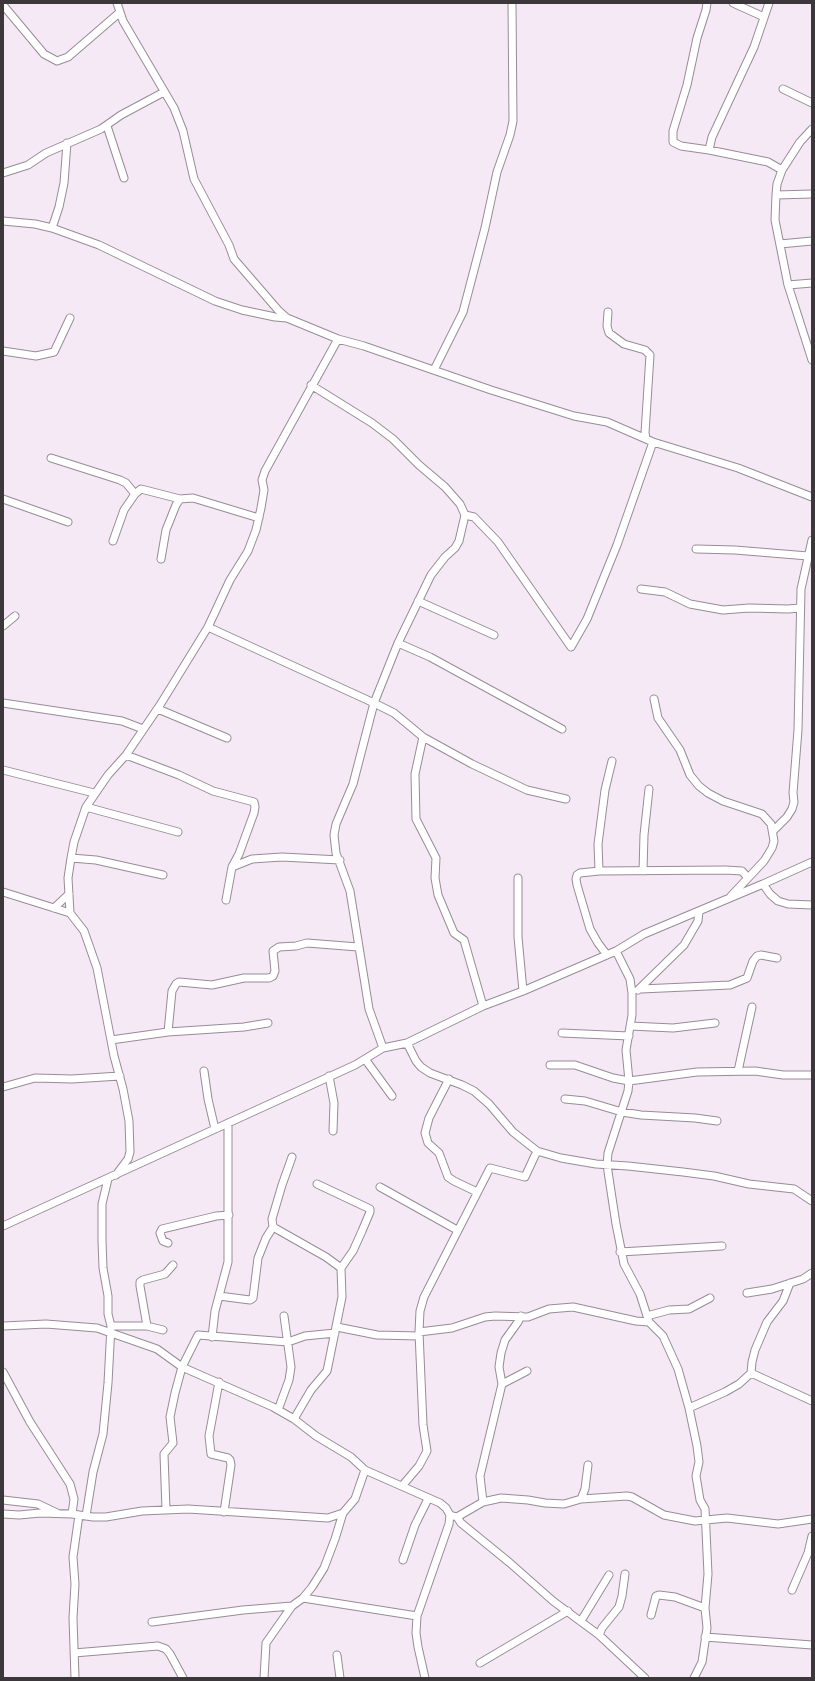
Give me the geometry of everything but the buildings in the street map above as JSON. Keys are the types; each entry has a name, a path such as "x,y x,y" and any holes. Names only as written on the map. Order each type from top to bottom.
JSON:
{"street":[{"path":"117,3 119,13 174,108 183,130 196,184 229,245 234,260 278,310 287,318"},
{"path":"434,370 463,312 485,228 497,172 510,135 513,121 512,3"},
{"path":"707,3 697,38 687,85 672,138 673,142 677,145 768,162 782,170"},
{"path":"733,3 764,17"},
{"path":"709,150 712,137 754,47 769,3"},
{"path":"3,5 44,54 57,61 68,57 119,13"},
{"path":"783,89 812,103"},
{"path":"3,174 28,165 46,153 107,126 120,116 164,92"},
{"path":"107,126 124,178"},
{"path":"812,129 800,142 782,170 777,184 775,220 788,285 808,336 812,360"},
{"path":"52,228 59,207 64,183 67,143"},
{"path":"776,195 812,194"},
{"path":"3,221 35,224 52,228 99,245 215,301 242,310 287,318 338,339 364,346 491,390 574,416 607,422 653,442 738,468 812,497"},
{"path":"780,244 812,241"},
{"path":"788,285 812,283"},
{"path":"608,312 607,326 609,333 624,344 649,352 651,357 645,433 646,438"},
{"path":"3,351 36,356 54,352 70,318"},
{"path":"70,914 68,878 74,842 86,807 94,793 126,755 158,709 208,627 230,580 248,551 259,518 264,490 262,480 265,471 311,385 338,339"},
{"path":"311,385 372,423 393,439 419,465 445,487 460,504 465,514 459,541 431,575 398,642 374,703 353,784 336,824 336,853 340,860 350,891 369,1008 383,1048"},
{"path":"465,514 474,517 498,542 571,647 588,620 653,442"},
{"path":"51,458 120,480 126,483 135,494"},
{"path":"113,541 124,510 135,494 141,489 180,499 193,498 259,518"},
{"path":"3,499 68,522"},
{"path":"161,559 166,530 180,499"},
{"path":"773,831 787,817 794,802 793,793 798,730 801,589 812,540"},
{"path":"696,549 735,550 808,556"},
{"path":"641,589 665,592 690,604 723,610 749,608 800,608"},
{"path":"418,602 494,635"},
{"path":"3,626 15,616"},
{"path":"208,627 374,703 394,714 423,738 472,764 527,790 566,799"},
{"path":"398,642 430,657 562,729"},
{"path":"654,699 658,718 680,750 690,775 699,786 723,801 762,814 771,824 774,840 772,848 764,861 729,899"},
{"path":"3,704 122,721 143,729"},
{"path":"158,709 227,738"},
{"path":"423,738 415,774 416,819 436,858 435,878 438,895 454,933 464,940 482,1006"},
{"path":"126,755 179,775 213,790 254,802 254,813 239,854 232,867 226,900"},
{"path":"599,872 598,844 605,790 612,761"},
{"path":"3,770 94,793"},
{"path":"643,871 644,835 649,789"},
{"path":"86,807 178,832"},
{"path":"232,867 252,859 282,857 340,860"},
{"path":"71,858 96,860 163,874"},
{"path":"3,1226 355,1065 383,1048 407,1043 482,1006 523,991 607,955 644,934 699,912 812,862"},
{"path":"607,955 590,929 576,879 577,875 580,873 736,871 742,872 748,878"},
{"path":"518,878 518,937 523,991"},
{"path":"763,884 770,894 778,900 788,904 812,905"},
{"path":"3,892 70,914 84,931 97,968 129,1121 130,1146 128,1158 116,1175"},
{"path":"54,908 69,894"},
{"path":"641,990 684,945 698,921 699,912"},
{"path":"168,1032 172,991 179,982 212,985 244,978 270,978 273,976 275,971 273,951 275,948 279,947 296,946 307,943 358,947"},
{"path":"616,951 630,979 632,993 629,1036 626,1050 629,1081 622,1112 608,1153 607,1165 620,1252 624,1264 640,1294 648,1319 663,1336 678,1368 689,1408 699,1462 696,1476 700,1500 705,1509 706,1521 708,1574 705,1608 707,1628 702,1662 694,1678"},
{"path":"632,993 641,990 730,985 747,978 753,961 757,956 761,955 777,958"},
{"path":"738,1071 752,1007"},
{"path":"111,1040 168,1032 244,1027 268,1023"},
{"path":"630,1026 673,1028 715,1023"},
{"path":"562,1033 629,1036"},
{"path":"407,1043 421,1067 430,1073 449,1079 474,1091 489,1104 513,1132 537,1151 561,1158 607,1165 706,1175 749,1184 785,1188 794,1190 812,1201"},
{"path":"365,1059 392,1096"},
{"path":"550,1065 575,1065 613,1078 629,1081 665,1077 683,1073 738,1071 812,1075"},
{"path":"204,1071 208,1099 215,1129"},
{"path":"3,1086 36,1078 72,1079 120,1076"},
{"path":"329,1076 334,1103 333,1131"},
{"path":"449,1079 429,1118 425,1133 428,1143 439,1153 448,1177 477,1192"},
{"path":"565,1099 585,1101 622,1112 716,1121"},
{"path":"212,1337 215,1311 228,1262 228,1124"},
{"path":"402,1486 419,1466 427,1451 423,1425 419,1334 422,1302 457,1230 490,1168 525,1177 537,1151"},
{"path":"219,1296 250,1300 253,1298 258,1258 266,1238 273,1227 272,1218 292,1157"},
{"path":"75,1678 73,1618 75,1584 73,1558 79,1515 93,1472 103,1434 108,1384 111,1326 108,1314 108,1296 103,1268 102,1204 108,1178"},
{"path":"294,1419 311,1390 327,1371 342,1297 341,1268 356,1245 370,1212 370,1209 317,1184"},
{"path":"380,1187 457,1230"},
{"path":"168,1243 163,1241 160,1233 162,1229 216,1216 229,1215"},
{"path":"273,1227 326,1257 341,1268"},
{"path":"620,1252 722,1246"},
{"path":"147,1326 140,1282 165,1274 172,1265"},
{"path":"747,1293 772,1289 812,1273"},
{"path":"689,1408 710,1400 729,1390 739,1384 751,1373 755,1350 767,1322 782,1300 790,1283"},
{"path":"166,1510 164,1454 173,1443 170,1417 182,1367 198,1335 288,1342 305,1336 336,1330 377,1335 419,1334 452,1328 485,1317 528,1317 549,1309 573,1307 636,1321 648,1319 669,1310 689,1309 710,1298"},
{"path":"278,1410 289,1380 291,1367 284,1316"},
{"path":"483,1502 480,1476 502,1384 499,1367 501,1353 505,1340 521,1316"},
{"path":"3,1326 46,1324 104,1329 111,1334 126,1337 157,1349 182,1367 219,1382 278,1410 294,1419 316,1436 351,1457 365,1470 440,1503 461,1523 510,1562 553,1601 599,1635 641,1677"},
{"path":"111,1326 147,1326 163,1330"},
{"path":"502,1384 527,1371"},
{"path":"3,1372 30,1422 70,1484 79,1515"},
{"path":"751,1373 812,1401"},
{"path":"219,1382 209,1436 211,1454 228,1458 231,1465 224,1512"},
{"path":"581,1500 585,1489 588,1465"},
{"path":"264,1678 266,1643 292,1606 303,1598 324,1568 343,1513 354,1499 365,1470"},
{"path":"425,1678 416,1633 417,1616 449,1524 454,1516 483,1502 501,1498 551,1504 564,1504 581,1500 611,1497 632,1497 664,1515 695,1521 727,1518 778,1524 812,1519"},
{"path":"403,1560 415,1525 428,1499"},
{"path":"3,1500 38,1504 58,1513"},
{"path":"3,1514 19,1516 40,1513 58,1513 106,1517 134,1512 188,1509 328,1518 343,1513"},
{"path":"792,1590 808,1552 812,1536"},
{"path":"599,1635 610,1617 619,1607 625,1574"},
{"path":"581,1621 609,1575"},
{"path":"651,1615 656,1596 658,1595 675,1597 705,1608"},
{"path":"303,1598 417,1616"},
{"path":"152,1622 243,1610 292,1606"},
{"path":"480,1663 568,1611"},
{"path":"705,1636 812,1645"},
{"path":"74,1653 158,1646 166,1649 170,1654 183,1678"},
{"path":"337,1655 340,1678"}]}
